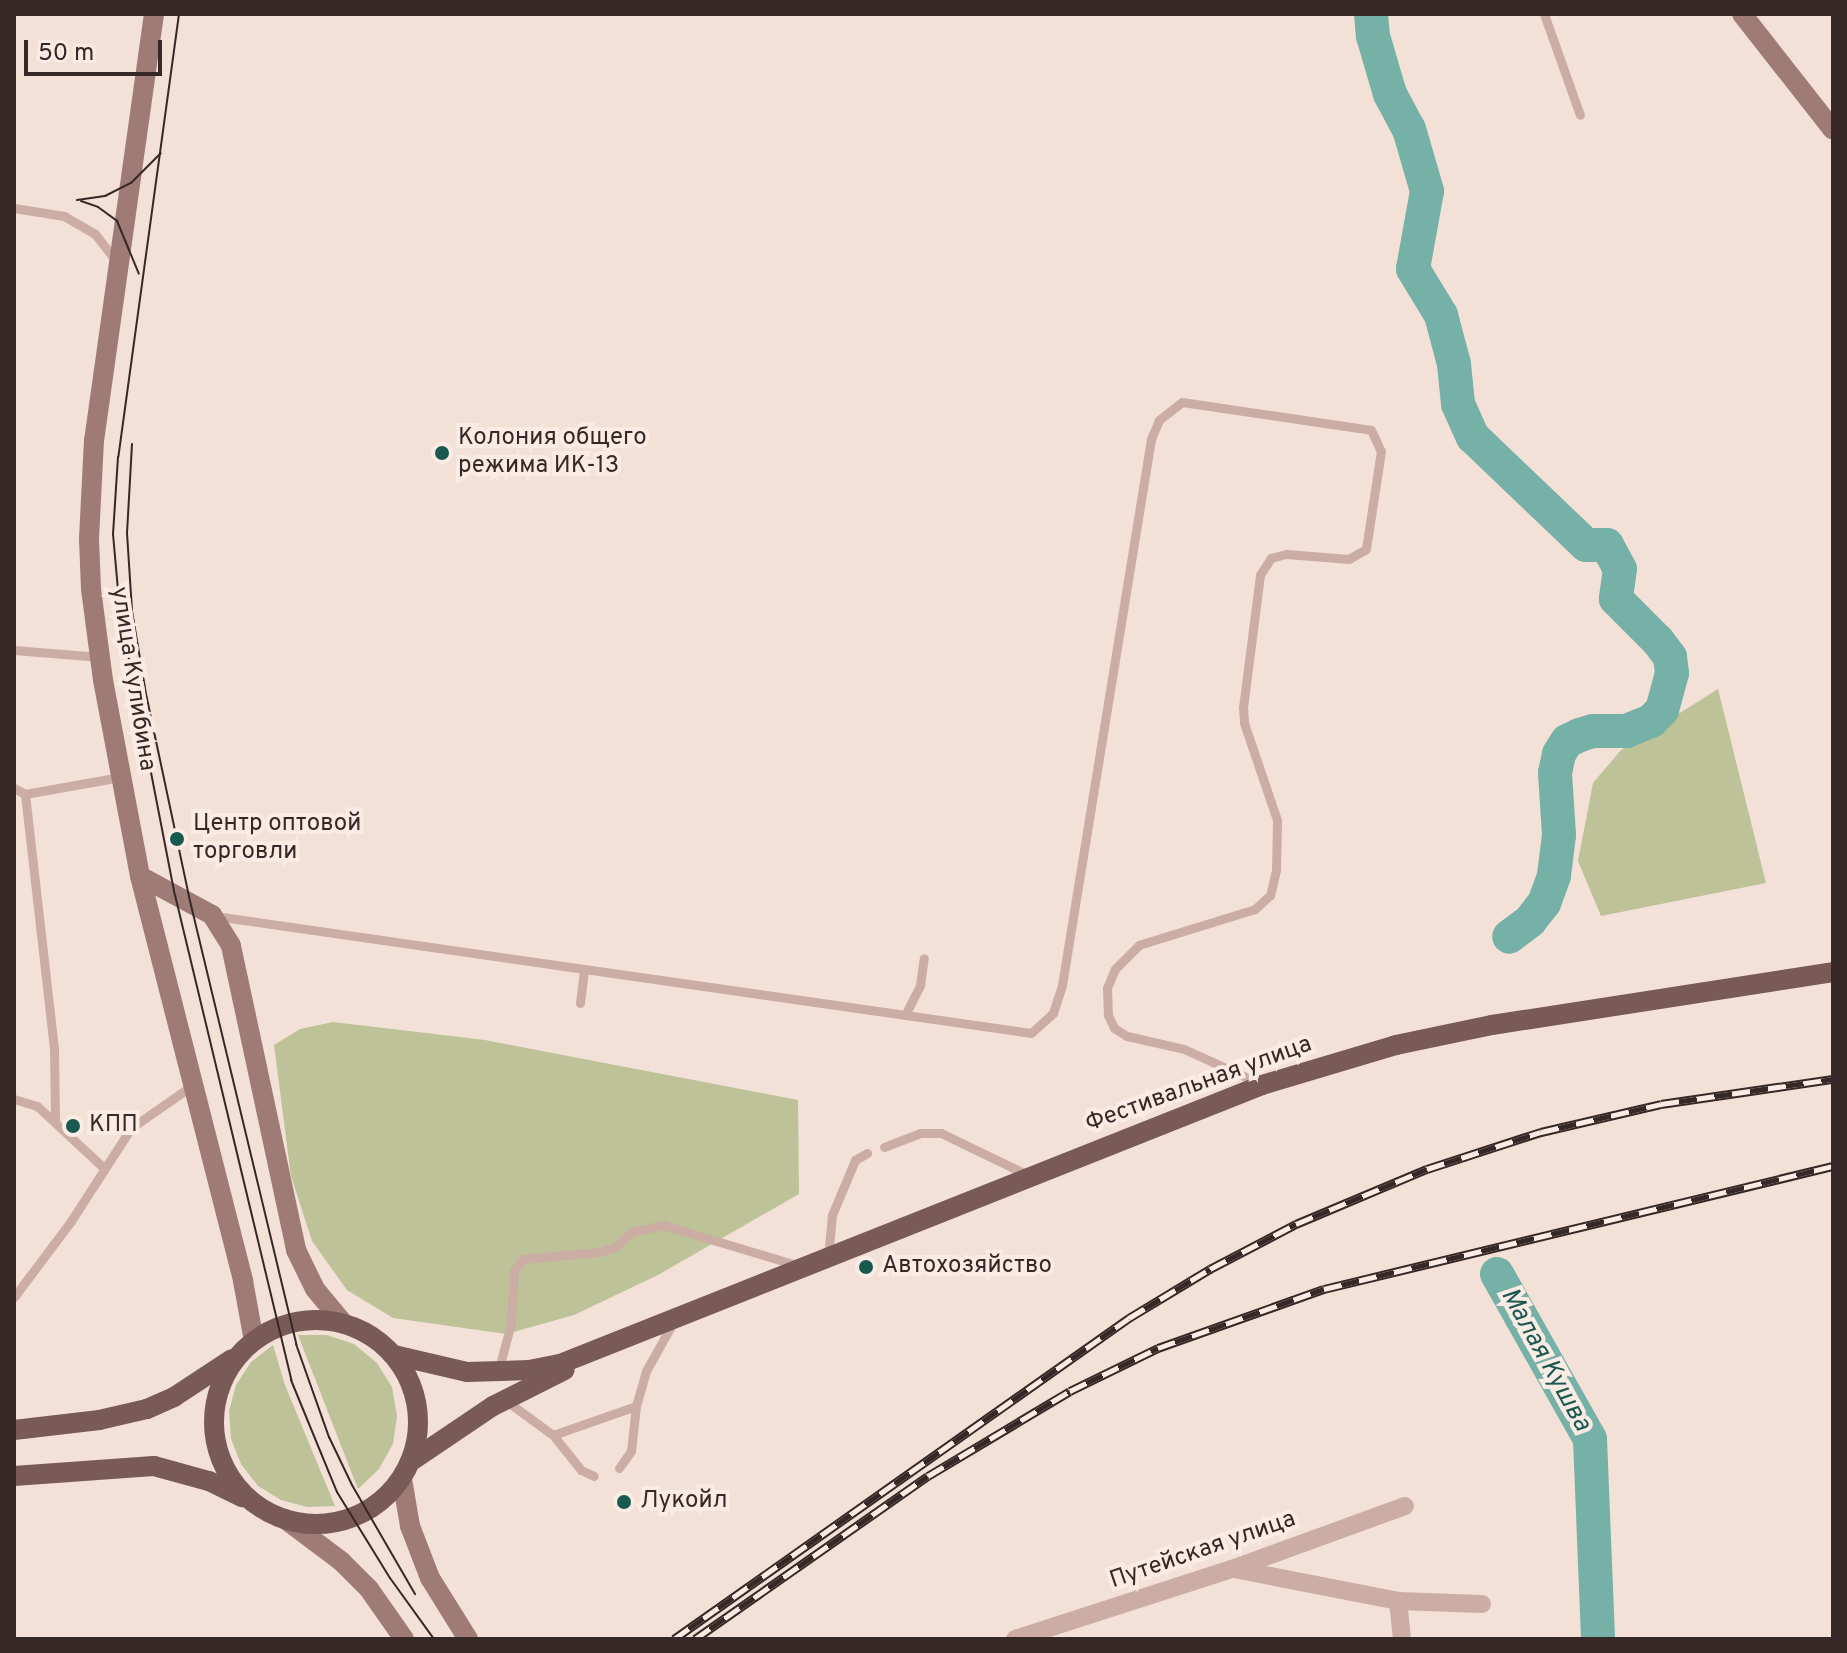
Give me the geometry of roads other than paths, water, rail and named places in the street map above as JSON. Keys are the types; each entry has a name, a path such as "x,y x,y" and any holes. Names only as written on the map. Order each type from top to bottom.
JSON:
{"main road":[{"name":"Фестивальная улица","path":"394,1355 439,1367 498,1372 560,1364 1262,1085 1396,1045 1492,1025 1833,972"},
{"path":"14,1430 99,1420 147,1409 174,1397 248,1347 291,1323 316,1320 344,1324 374,1337 394,1355 407,1374 417,1406 418,1429 406,1470 384,1498 354,1517 322,1524 285,1519 209,1481 154,1466 14,1476"},
{"name":"Фестивальная улица","path":"406,1470 505,1400 611,1345"},
{"path":"248,1347 226,1374 217,1399 215,1435 229,1475 257,1505"}],"street":[{"name":"улица Кулибина","path":"154,14 90,489 91,576 100,657 140,876 243,1281 248,1347"},
{"path":"1742,14 1833,130"},
{"path":"140,876 212,915 231,946 296,1250 315,1289 344,1324"},
{"path":"406,1470 410,1526 430,1578 468,1639"},
{"name":"Путейская улица","path":"1015,1639 1232,1569 1405,1506"},
{"path":"285,1519 341,1561 369,1589 404,1639"},
{"path":"1232,1569 1398,1601 1482,1604"},
{"path":"1398,1601 1402,1639"}],"lane":[{"path":"1544,14 1580,115"},
{"path":"14,208 64,216 95,234 119,265"},
{"path":"212,915 1031,1033 1053,1013 1058,1003 1151,439 1159,420 1182,402 1371,430 1381,451 1366,549 1349,559 1286,554 1271,558 1260,575 1243,707 1244,723 1277,820 1276,870 1270,895 1255,909 1139,945 1115,969 1107,988 1108,1015 1114,1028 1127,1036 1184,1049 1262,1085"},
{"path":"14,650 100,657"},
{"path":"14,788 25,794 120,777"},
{"path":"25,794 54,1048 55,1122"},
{"path":"905,1015 920,985 924,958"},
{"path":"580,1003 584,969"},
{"path":"14,1297 71,1221 131,1128 194,1084"},
{"path":"14,1099 37,1106 104,1168"},
{"path":"884,1147 920,1133 941,1133 1030,1176"},
{"path":"828,1258 832,1215 855,1160 867,1153"},
{"path":"498,1372 511,1323 514,1271 523,1259 599,1252 617,1246 631,1232 663,1225 677,1226 766,1259 807,1267"},
{"path":"619,1468 631,1451 636,1406 646,1371 674,1320"},
{"path":"505,1400 553,1435 581,1470 594,1476"},
{"path":"553,1435 636,1406"}],"waterway":[{"name":"Малая Кушва","path":"1371,14 1373,36 1390,94 1409,129 1427,191 1413,269 1441,315 1454,364 1458,404 1473,437 1586,545 1607,545 1620,569 1616,599 1670,657 1672,673 1662,710 1651,721 1626,731 1593,731 1580,735 1567,741 1559,754 1555,773 1559,835 1554,876 1544,903 1530,921 1509,937"},
{"name":"Малая Кушва","path":"1497,1274 1590,1439 1598,1639"}],"tram line":[{"path":"179,14 118,457 113,534 120,613 175,895 291,1380 337,1492 390,1578 434,1639"},
{"path":"77,200 105,196 131,183 161,153"},
{"path":"81,201 98,207 117,221 139,274"},
{"path":"132,444 127,533 132,611 146,694 190,901 296,1344 329,1437 352,1485 415,1594"}],"railway":[{"path":"674,1639 1129,1318 1210,1269 1296,1224 1427,1169 1541,1132 1661,1104 1833,1079"},
{"path":"695,1639 928,1476 1070,1391 1158,1348 1324,1289 1833,1166"}],"place":[{"name":"Колония общего режима ИК-13","path":"442,453"},
{"name":"Центр оптовой торговли","path":"177,839"},
{"name":"КПП","path":"73,1126"},
{"name":"Автохозяйство","path":"866,1267"},
{"name":"Лукойл","path":"624,1502"}]}
